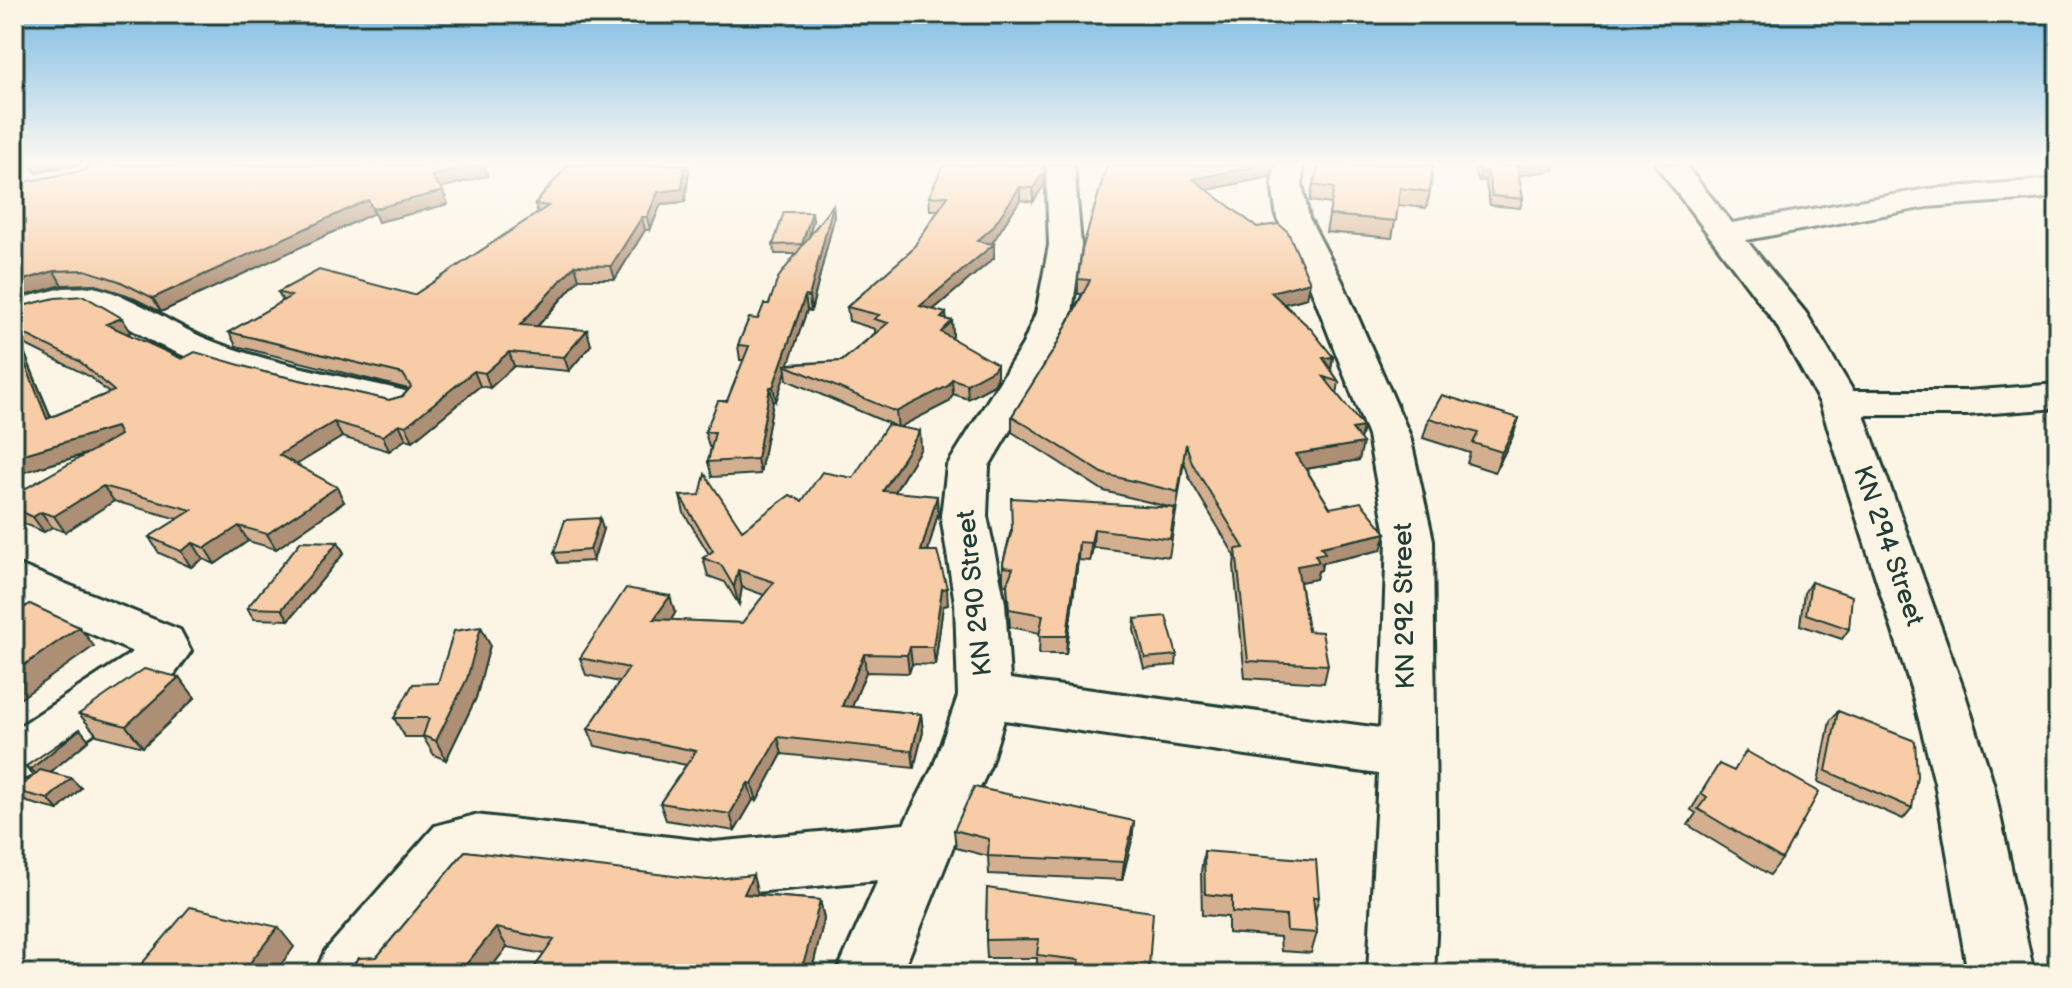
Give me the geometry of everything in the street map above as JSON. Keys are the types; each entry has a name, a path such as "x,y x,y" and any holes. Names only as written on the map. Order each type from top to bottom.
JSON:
{"street":[{"name":"KN 290 Street","path":"869,974 922,849 962,766 985,696 980,603 964,516 968,466 1042,344 1054,313 1065,245 1063,211"},
{"name":"KN 292 Street","path":"1292,211 1325,281 1389,436 1410,540 1408,755 1401,974"},
{"name":"KN 294 Street","path":"1707,211 1793,321 1840,403 1937,688 1960,770 2001,974"},
{"path":"1726,234 1854,211"},
{"path":"14,311 69,297 94,297 114,304 180,341 271,373 395,400"},
{"path":"1840,403 1966,403 2058,396"},
{"path":"14,580 111,624 162,643 165,651 153,665 14,759"},
{"path":"985,696 1408,755"},
{"path":"348,974 456,845 475,841 714,869 922,849"}],"building":[{"path":"14,211 344,211 153,298 119,281 85,270 54,271 14,283"},
{"path":"540,211 650,211 647,217 642,217 611,266 575,265 520,325 587,330 564,357 509,352 485,373 474,371 406,426 399,424 383,436 334,422 279,455 337,487 267,534 239,526 205,548 193,543 181,551 149,537 192,510 103,486 54,516 41,512 33,517 14,508 14,495 120,435 116,427 14,457 14,336 47,419 114,391 79,361 14,329 14,308 55,298 84,296 122,318 106,324 182,359 195,352 264,372 389,400 403,396 411,387 403,374 229,332 291,296 278,292 319,270 414,295"},
{"path":"831,211 809,297 805,296 773,387 770,387 757,459 708,462 715,432 705,432 718,401 727,401 749,346 738,345 749,318 758,319 764,304 769,304 778,278"},
{"path":"938,211 1004,211 992,228 977,241 994,244 920,306 946,313 941,318 952,321 941,332 997,364 993,370 967,384 952,379 948,386 896,412 785,365 842,361 888,323 874,319 879,315 847,307 911,251"},
{"path":"1093,211 1236,211 1257,227 1279,224 1288,232 1310,282 1271,292 1311,329 1333,357 1323,358 1339,382 1324,377 1363,427 1352,429 1363,443 1296,454 1330,508 1361,502 1386,533 1321,547 1325,553 1315,555 1319,562 1297,566 1308,631 1322,632 1328,665 1248,661 1236,549 1244,548 1192,463 1186,444 1178,492 1104,474 1012,416 1055,348 1090,280 1078,279 1082,250"},
{"path":"1330,211 1397,211 1396,221 1329,215"},
{"path":"784,212 812,212 802,244 773,245"},
{"path":"1442,395 1519,418 1502,452 1473,443 1478,433 1429,418"},
{"path":"887,425 920,431 883,491 937,496 921,551 937,551 947,588 942,589 933,647 910,647 907,655 864,654 842,706 921,714 912,751 778,737 752,784 748,783 730,814 660,803 696,751 588,729 629,668 580,658 626,588 670,596 654,619 742,623 774,582 738,570 734,587 721,565 703,558 713,551 680,496 700,495 705,474 742,530 790,495 802,501 822,472 853,478"},
{"path":"1011,498 1175,508 1170,539 1094,529 1091,543 1079,542 1067,636 1039,636 1043,615 1009,609 1007,584 1013,568 1004,567 1003,563 1012,530"},
{"path":"600,518 590,550 554,553 565,520"},
{"path":"301,541 338,542 282,609 247,608"},
{"path":"1811,582 1852,596 1849,629 1806,614"},
{"path":"30,604 79,627 14,672 14,615"},
{"path":"1166,616 1177,655 1145,658 1135,619"},
{"path":"481,627 467,679 436,741 423,736 429,718 394,718 413,684 438,683 454,631"},
{"path":"144,669 179,677 126,726 79,714"},
{"path":"1838,711 1915,741 1917,776 1912,808 1826,771"},
{"path":"80,729 31,769 25,767"},
{"path":"1746,751 1819,792 1782,859 1698,809 1707,797 1701,793 1719,764 1734,771"},
{"path":"40,770 71,778 48,799 16,791"},
{"path":"974,787 1134,821 1124,862 988,856 989,839 954,830"},
{"path":"465,851 707,880 753,875 744,894 820,900 799,974 699,974 680,970 677,974 530,974 554,940 496,928 458,974 345,974 359,958 377,957"},
{"path":"1204,851 1316,860 1319,897 1313,897 1317,933 1287,931 1286,916 1232,912 1232,897 1205,894"},
{"path":"987,888 1153,912 1149,974 1078,974 1079,960 1037,955 1039,939 986,940"},
{"path":"190,907 278,927 241,974 133,974"}]}
